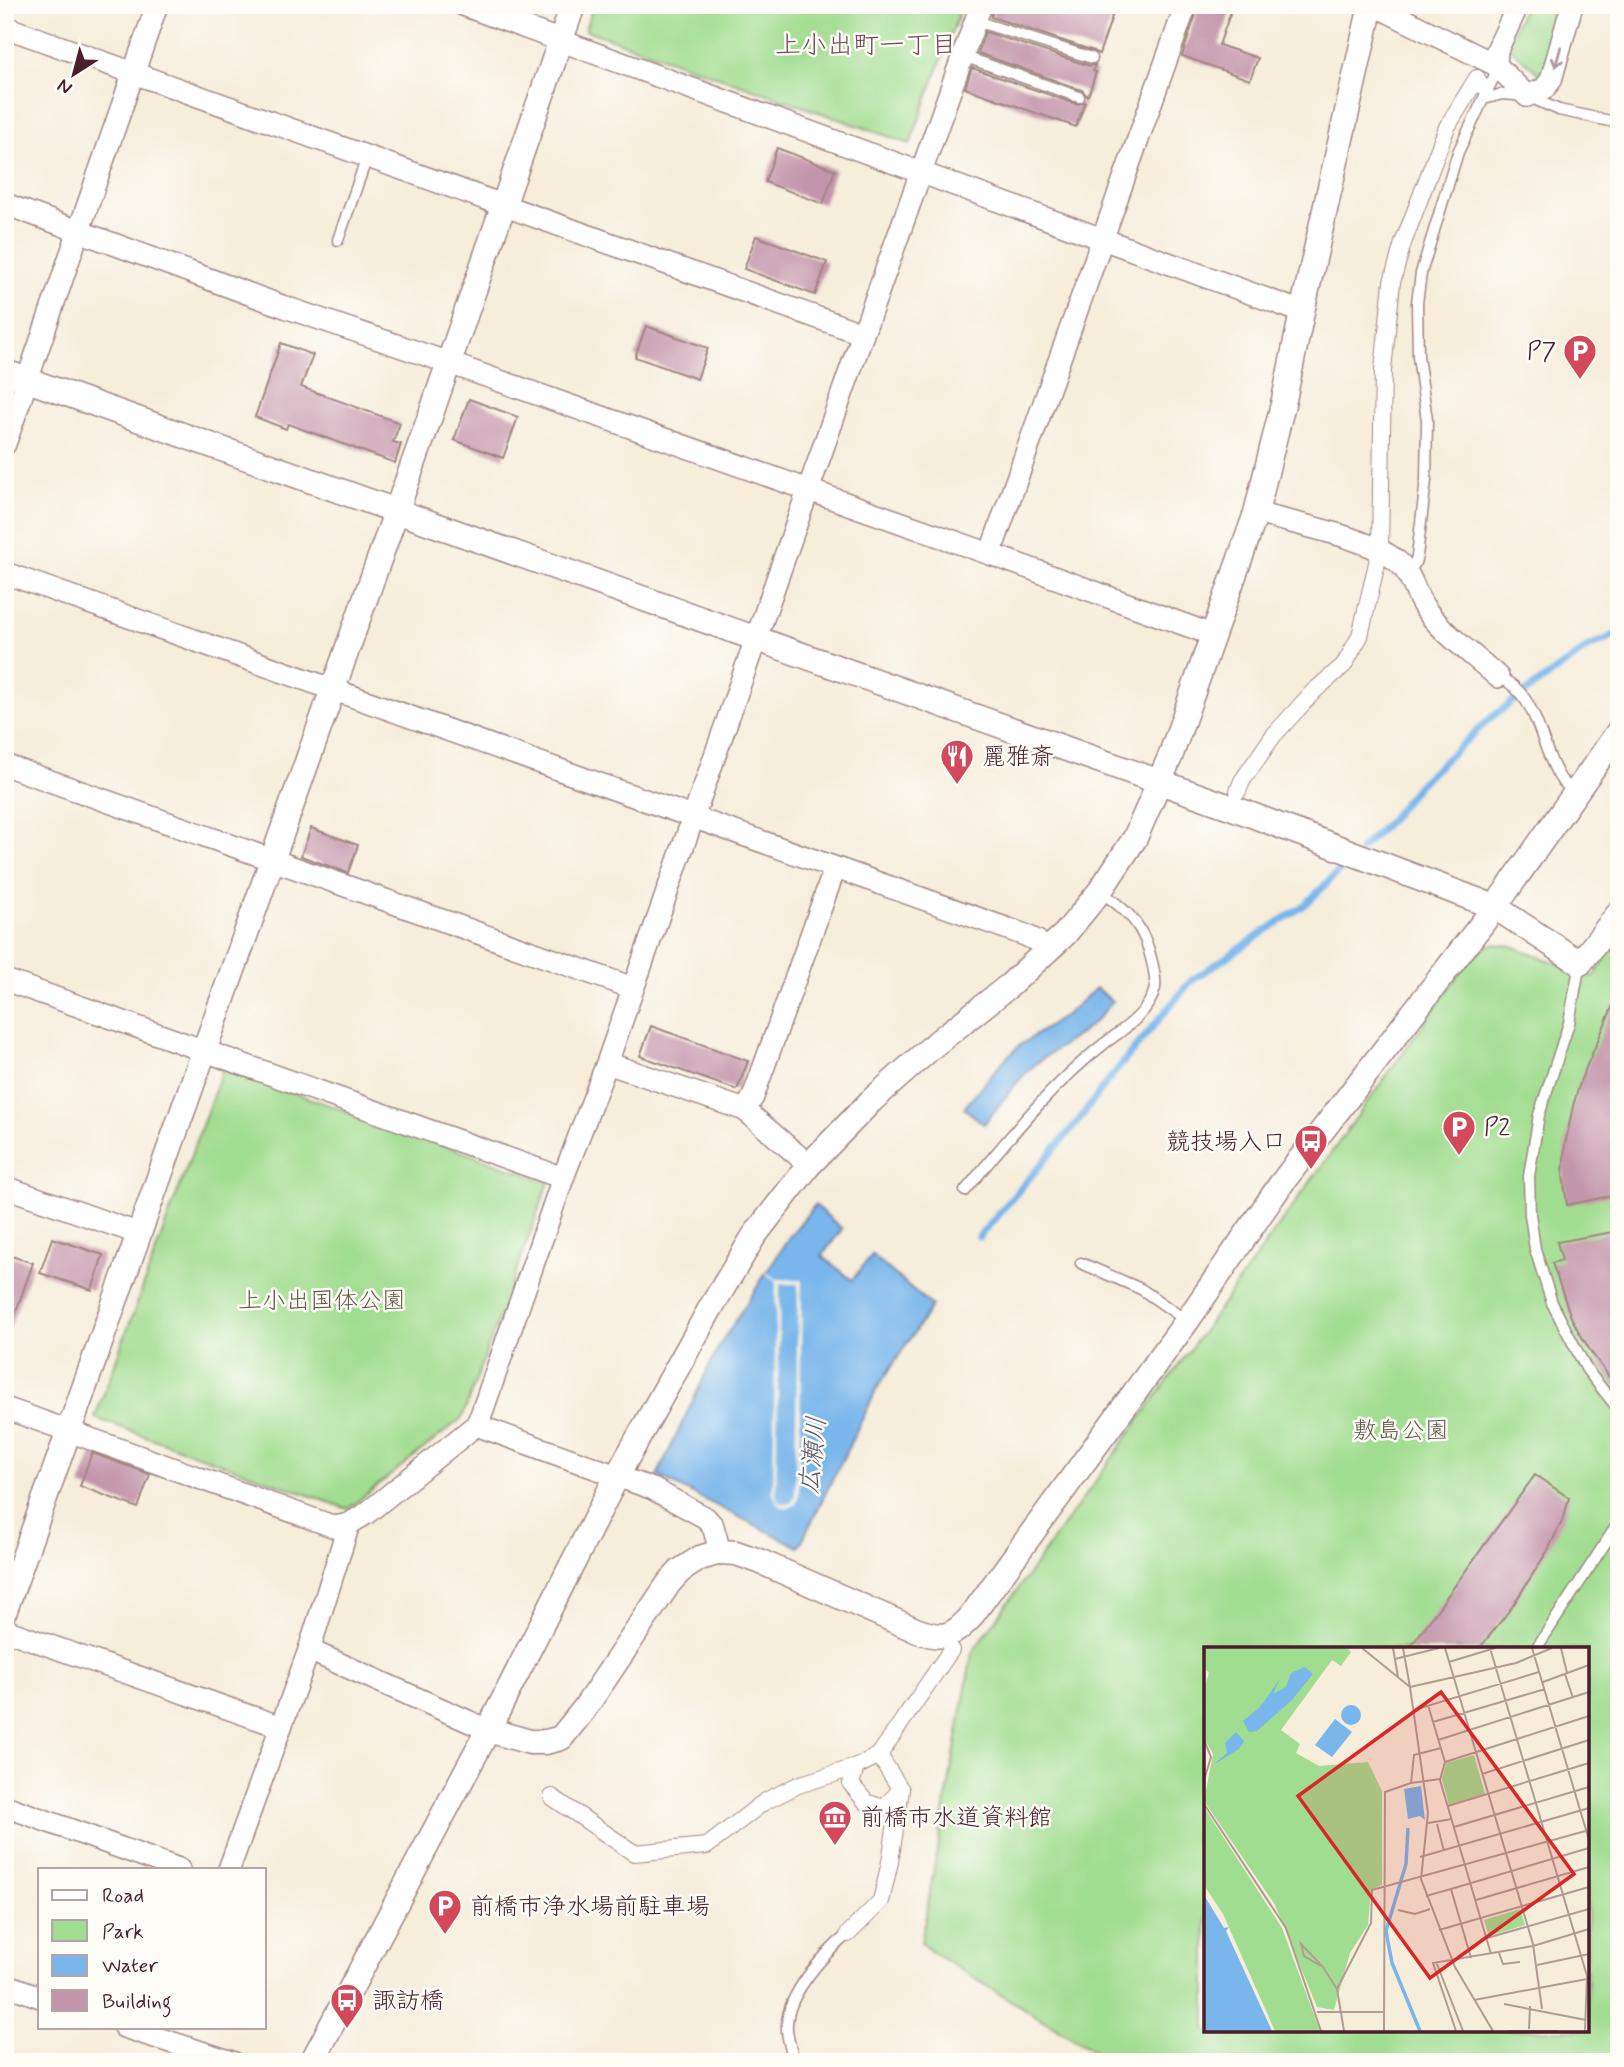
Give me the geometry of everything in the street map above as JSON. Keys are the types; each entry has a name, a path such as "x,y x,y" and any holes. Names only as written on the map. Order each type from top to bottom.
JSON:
{"street":[{"path":"5,444 17,376 80,230 157,5"},
{"path":"463,5 1302,312"},
{"path":"5,1610 274,859 573,5"},
{"path":"990,554 1186,5"},
{"path":"312,2062 488,1730 617,1476 754,1236 808,1165 871,1101 1047,951 1100,891 1135,838 1160,783 1256,513 1284,400 1372,5 1496,65 1527,96 1544,89 1551,80 1572,5"},
{"path":"1496,65 1497,50 1518,5"},
{"path":"5,1408 335,1527 349,1524 367,1513 476,1425 979,13"},
{"path":"5,27 863,334"},
{"path":"1238,791 1273,736 1313,692 1344,665 1360,635 1380,550 1383,370 1392,282 1403,243 1447,127 1477,78 1482,92"},
{"path":"5,204 282,306 809,489 1213,635"},
{"path":"17,376 1325,843 1495,907 1580,963 1619,913"},
{"path":"1256,513 1364,543 1398,562 1408,573 1418,597 1430,614 1497,677"},
{"path":"5,573 1025,935 1047,951"},
{"path":"309,1650 488,1730 530,1742 546,1742 561,1738 585,1708 669,1583 690,1564 720,1552 736,1553 759,1561 918,1631 939,1636 954,1633 977,1608 1187,1321 1281,1184 1495,907 1619,732"},
{"path":"5,765 633,988"},
{"path":"745,1110 753,1097 835,868"},
{"path":"5,980 563,1178"},
{"path":"607,1063 745,1110 808,1165"},
{"path":"5,1187 140,1234"},
{"path":"476,1425 653,1489 706,1518 713,1526 720,1552"},
{"path":"229,1868 309,1650 349,1524"},
{"path":"5,1630 281,1727"},
{"path":"552,1797 634,1853 707,1846 764,1802 799,1785 856,1766 879,1755 951,1650"},
{"path":"848,1934 881,1901 901,1790 879,1755"},
{"path":"856,1766 851,1784 866,1802 883,1808 901,1790"},
{"path":"5,1807 176,1868"},
{"path":"5,1984 38,1996"},
{"path":"130,2028 174,2035 232,2062"}],"lane":[{"path":"979,13 1092,58"},
{"path":"963,56 1079,97"},
{"path":"1408,573 1417,556 1426,480 1427,420 1418,356 1417,303 1421,273 1458,152 1482,92 1494,76 1496,65"},
{"path":"1482,92 1527,96 1559,110 1619,123"},
{"path":"338,240 367,157"},
{"path":"1497,677 1506,680 1526,702 1534,714 1560,778 1576,793"},
{"path":"965,1191 1049,1094 1126,1027 1150,1000 1155,979 1147,942 1134,919 1100,891"},
{"path":"1580,963 1569,1023 1539,1115 1529,1176 1530,1214 1535,1249 1552,1303 1587,1370 1619,1410"},
{"path":"1082,1263 1141,1289 1187,1321"},
{"path":"1537,1647 1619,1522"},
{"path":"795,2062 786,2025 788,2013 813,1970 848,1934"}],"green space":[{"path":"593,5 962,5 910,144 585,30"},
{"path":"1525,5 1564,5 1544,78 1506,45"},
{"name":"敷島公園","path":"1619,937 1619,2062 1112,2062 933,1953 921,1943 972,1653 1476,951 1493,944 1512,946 1593,977"},
{"name":"上小出国体公園","path":"223,1068 549,1182 462,1418 348,1509 95,1418"}],"water":[{"path":"1096,988 1112,1001 1104,1012 1086,1029 1029,1070 984,1124 964,1108 1020,1045 1066,1015"},
{"name":"広瀬川","path":"815,1205 842,1229 822,1256 852,1280 872,1255 932,1306 878,1387 799,1547 657,1476 718,1348 789,1237"}],"pier":[{"path":"766,1274 777,1279 802,1280 799,1494 796,1504 788,1508 779,1506 773,1493 776,1281","holes":["780,1284 798,1284 795,1494 792,1502 787,1504 779,1502 776,1495"]}],"building":[{"path":"994,5 1116,5 1099,54 991,17"},
{"path":"1199,5 1233,5 1219,45 1258,58 1250,80 1182,56"},
{"path":"985,32 1090,66 1095,65 1093,71 1096,72 1089,94 1087,96 1082,90 978,53"},
{"path":"972,68 1076,104 1085,102 1076,127 965,88"},
{"path":"777,148 835,170 823,204 765,182"},
{"path":"756,236 827,262 815,295 744,269"},
{"path":"646,326 708,348 697,379 635,357"},
{"path":"281,343 313,355 301,387 400,423 393,442 401,444 395,463 288,424 286,429 255,417"},
{"path":"469,399 518,417 503,458 454,440"},
{"path":"311,828 358,845 348,873 301,856"},
{"path":"1619,992 1619,1194 1567,1205 1563,1175 1565,1145 1573,1106 1581,1079"},
{"path":"651,1026 748,1061 737,1090 640,1056"},
{"path":"1619,1231 1619,1390 1591,1352 1571,1317 1552,1263 1562,1260 1557,1242"},
{"path":"52,1238 103,1255 92,1290 40,1273"},
{"path":"5,1254 33,1263 8,1334 5,1334"},
{"path":"92,1453 150,1474 138,1508 80,1486"},
{"path":"1535,1475 1569,1498 1564,1517 1548,1550 1512,1607 1481,1647 1410,1647"}],"waterway":[{"path":"1360,850 1390,820 1419,784 1493,716 1587,648 1619,633"},
{"path":"979,1237 1080,1119 1106,1083 1191,981 1306,904 1351,859"}],"place":[{"name":"P7","path":"1580,381"},
{"name":"麗雅斎","path":"957,786"},
{"name":"P2","path":"1459,1157"},
{"name":"競技場入口","path":"1311,1171"},
{"name":"前橋市水道資料館","path":"835,1847"},
{"name":"前橋市浄水場前駐車場","path":"445,1936"},
{"name":"諏訪橋","path":"347,2030"}],"district":[{"name":"上小出町一丁目","path":"866,44"}]}
